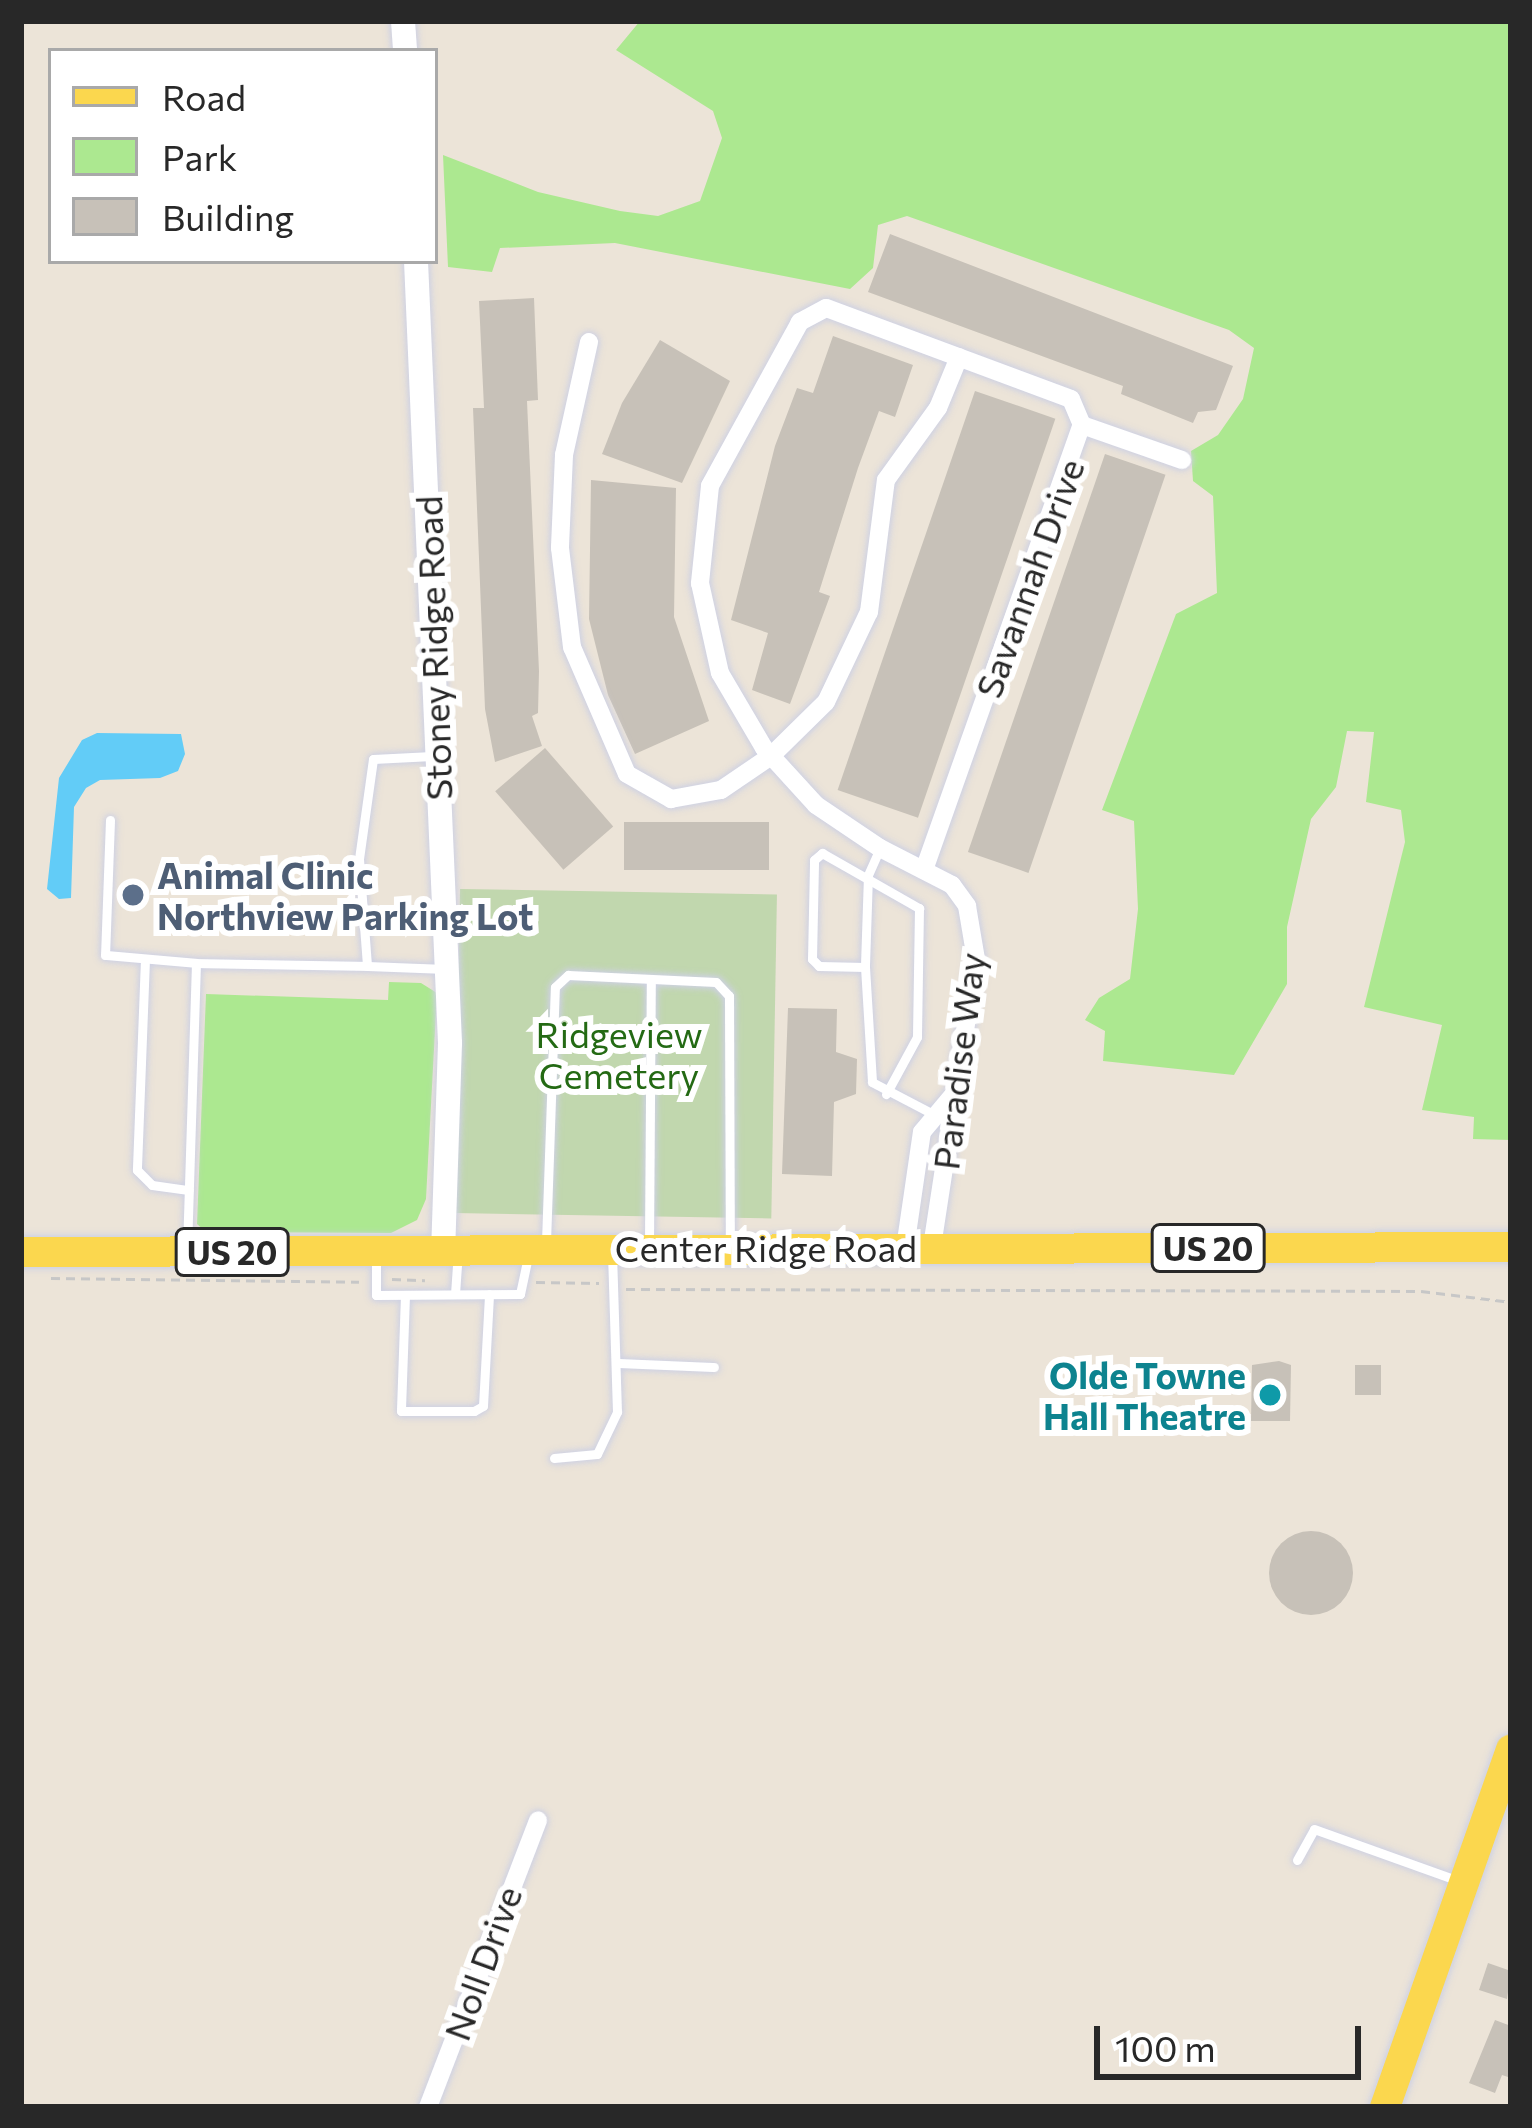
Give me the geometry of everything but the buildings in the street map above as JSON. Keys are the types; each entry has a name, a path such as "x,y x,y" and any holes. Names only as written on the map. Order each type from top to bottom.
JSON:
{"main road":[{"name":"Center Ridge Road","path":"21,1252 187,1252 376,1264 453,1260 538,1247 1508,1248"},
{"path":"1385,2107 1511,1750"}],"street":[{"name":"Stoney Ridge Road","path":"416,264 451,1100 453,1260"},
{"name":"Paradise Way","path":"918,1248 944,1116 956,1091 974,938 952,885 880,848 816,805 771,756 720,673 700,583 710,486 800,322 826,308 959,357"},
{"path":"589,341 563,455 560,548 572,647 610,744 640,787 671,800 722,790 771,756 826,702 859,640 874,592 880,499 938,408 959,357"},
{"name":"Savannah Drive","path":"924,870 1082,425 1071,399 959,357"},
{"path":"1082,425 1182,460"},
{"name":"Noll Drive","path":"428,2107 538,1820"}],"lane":[{"path":"367,966 359,859 366,777 373,759 437,755"},
{"path":"110,820 105,956 446,969"},
{"path":"880,848 868,875 864,1036 872,1082 886,1094 944,1116"},
{"path":"865,967 819,966 812,959 814,860 827,853 868,875 920,914 917,1037 886,1094"},
{"path":"146,959 137,1170 152,1185 189,1190"},
{"path":"187,1252 196,963"},
{"path":"376,1264 376,1295 520,1294 538,1247 555,987 568,975 716,982 729,996 730,1248"},
{"path":"649,1248 651,979"},
{"path":"554,1457 597,1454 617,1412 612,1248"},
{"path":"453,1260 454,1294"},
{"path":"405,1294 401,1411 481,1410 488,1294"},
{"path":"616,1363 714,1367"},
{"path":"1297,1860 1314,1829 1464,1883"}],"path":[{"path":"44,1277 453,1260"},
{"path":"522,1282 616,1288 1421,1292 1511,1302"}],"green space":[{"path":"640,21 1511,21 1511,1140 1473,1139 1474,1117 1422,1110 1442,1025 1364,1007 1405,842 1401,810 1366,802 1374,732 1347,731 1336,787 1311,819 1287,927 1287,984 1234,1075 1103,1061 1105,1031 1085,1020 1099,998 1130,979 1138,909 1134,821 1102,810 1176,614 1217,593 1213,496 1193,481 1191,451 1218,435 1243,399 1254,348 1229,330 907,216 878,225 873,268 850,289 615,243 500,248 492,272 448,267 443,155 538,192 620,211 658,216 700,201 722,138 713,111 616,50"},
{"name":"Ridgeview Cemetery","path":"460,889 777,895 771,1218 454,1213"},
{"path":"389,982 421,983 437,993 426,1199 417,1220 391,1233 206,1232 197,1224 206,994 388,1000"}],"water":[{"path":"97,733 181,734 185,754 178,771 160,778 100,780 86,788 74,807 71,898 59,899 47,889 59,778 82,740"}],"place":[{"name":"Animal Clinic Northview Parking Lot","path":"133,895"},
{"name":"Olde Towne Hall Theatre","path":"1270,1395"}]}
